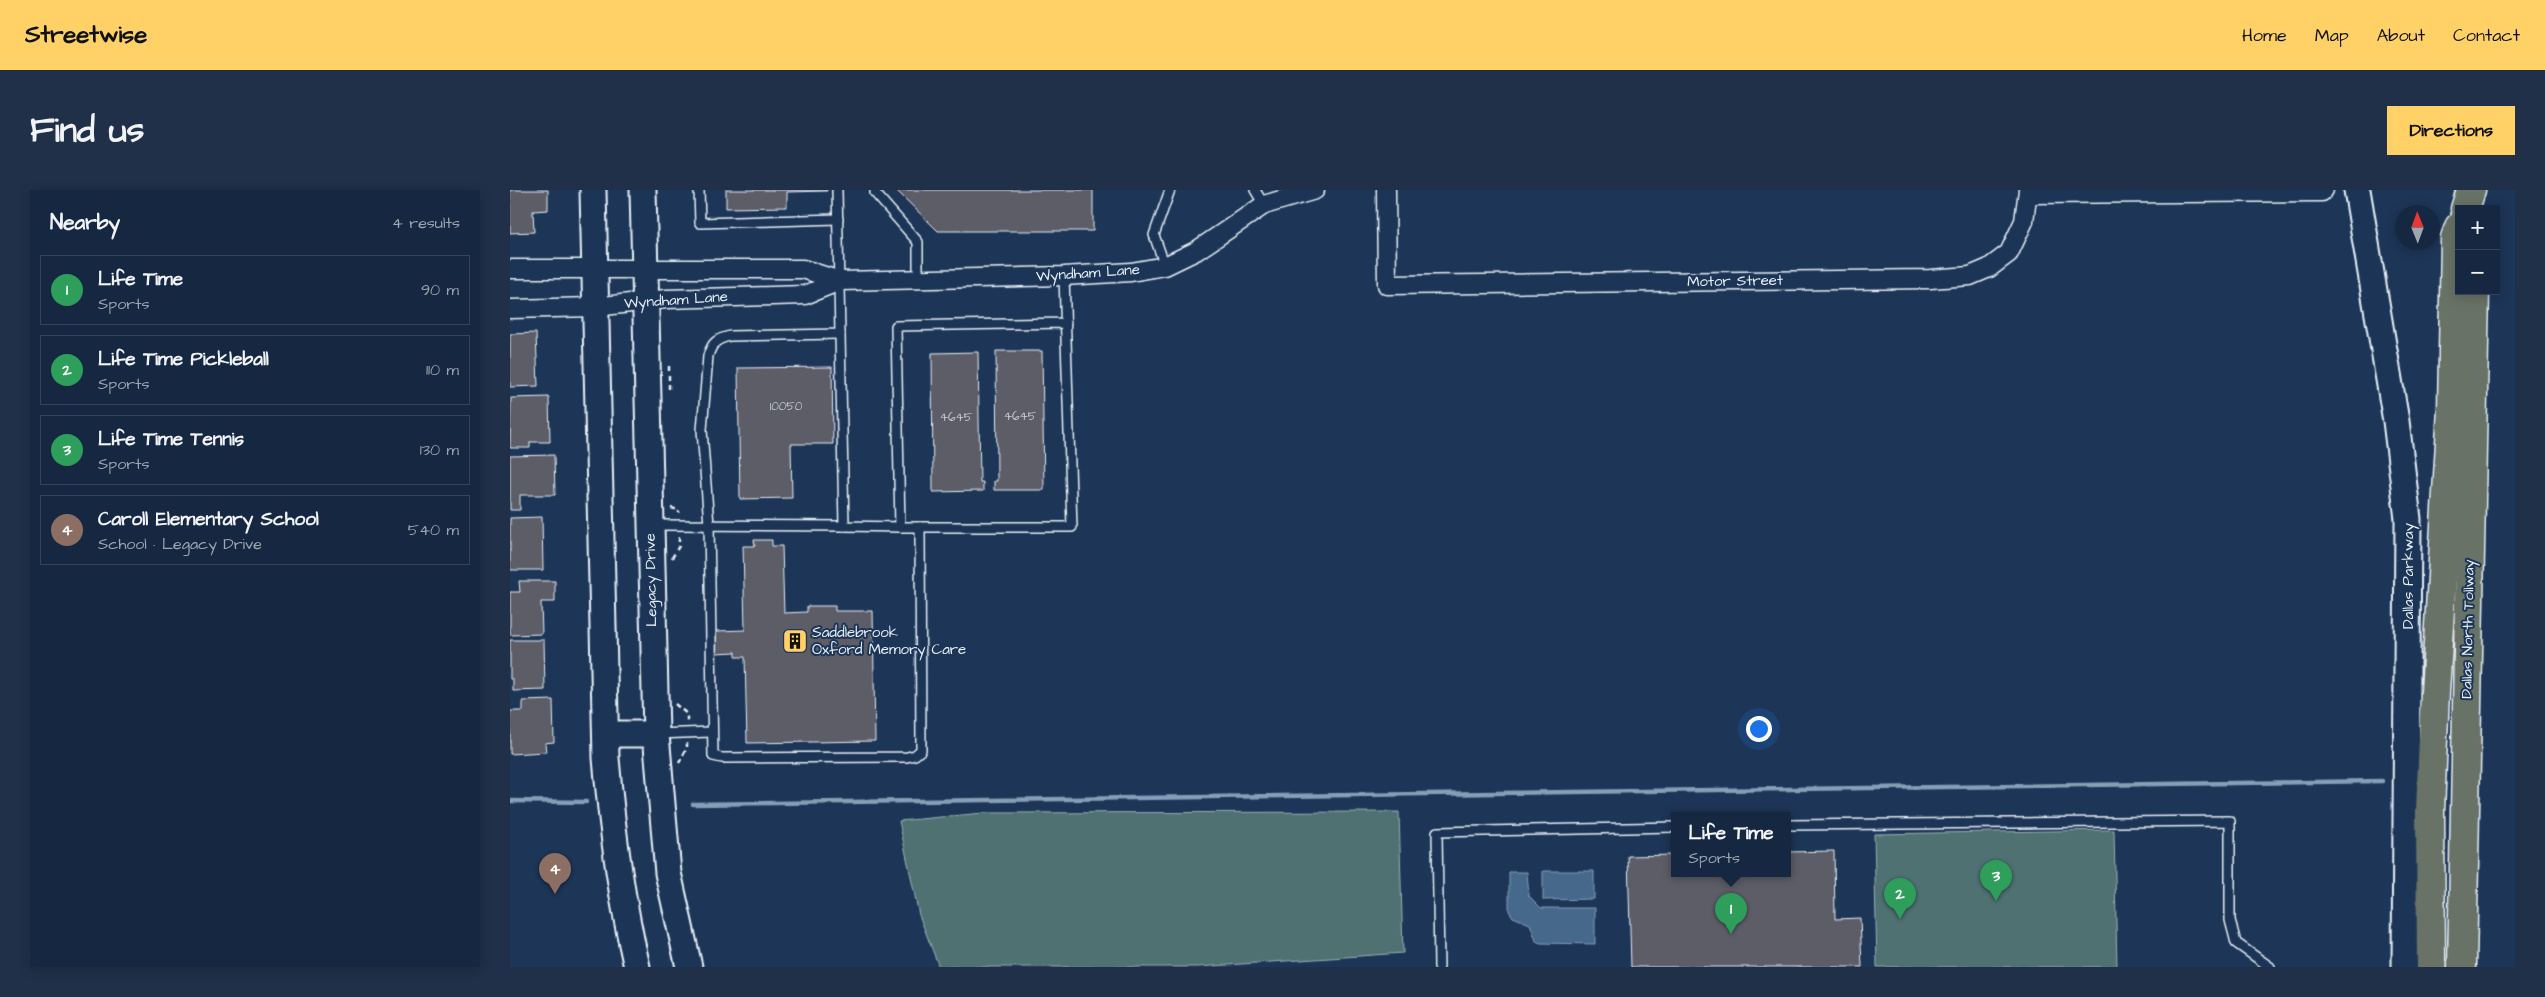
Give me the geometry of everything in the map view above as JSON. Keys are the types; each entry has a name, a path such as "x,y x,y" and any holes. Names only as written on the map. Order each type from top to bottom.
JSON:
{"highway":[{"path":"2465,205 2471,190"},
{"path":"2478,190 2478,205"},
{"path":"2431,967 2430,811 2452,408 2455,238"},
{"name":"Dallas North Tollway","path":"2462,967 2475,295"}],"main road":[{"path":"593,190 606,734 613,836 624,912 637,967"},
{"name":"Legacy Drive","path":"643,190 656,734 668,873 689,967"},
{"name":"Dallas Parkway","path":"2357,190 2396,421 2408,519 2405,967"},
{"path":"606,734 656,734"}],"street":[{"name":"Wyndham Lane","path":"510,269 803,269 840,281 1064,276 1131,272 1165,266 1196,251 1264,205 1315,190"},
{"name":"Motor Street","path":"1386,190 1387,285 1930,279 1970,276 1989,268 2008,253 2024,221 2028,192"},
{"path":"2028,192 2322,192 2324,190"},
{"name":"Wyndham Lane","path":"510,309 596,307 646,300 805,295 840,281"}],"lane":[{"path":"699,190 700,222 838,219"},
{"path":"837,190 844,526"},
{"path":"875,190 875,194 918,242 918,279"},
{"path":"1165,266 1154,235 1170,190"},
{"path":"1255,190 1264,205"},
{"path":"650,525 1072,527 1064,276"},
{"path":"900,527 896,326 1066,324"},
{"path":"840,334 730,336 720,338 711,346 708,356 702,430 709,525 711,732 713,756 722,758 907,756 915,755 921,750 920,527"},
{"path":"656,734 711,732"},
{"path":"1791,826 2230,821 2230,920 2236,942 2270,967"},
{"path":"1439,967 1438,832 1671,827"}],"path":[{"path":"668,359 668,397"},
{"path":"666,503 671,509 679,510 679,546 671,560"},
{"path":"675,696 675,705 687,714 687,748 678,766"}],"green space":[{"path":"1399,812 1403,953 1198,967 939,967 919,915 899,821 983,813"},
{"path":"2114,830 2117,967 1877,967 1874,834"}],"water":[{"path":"1543,871 1594,871 1594,899 1543,900"},
{"path":"1509,872 1527,872 1529,896 1541,908 1595,908 1595,944 1540,943 1536,941 1530,924 1513,917 1509,911"}],"building":[{"path":"510,190 548,190 548,210 533,211 534,232 510,233"},
{"path":"726,190 827,191 787,192 787,207 726,208"},
{"path":"896,190 1093,190 1093,231 938,231"},
{"path":"536,333 538,386 510,387 510,334"},
{"path":"996,351 1042,351 1044,490 994,490 994,481 997,481"},
{"path":"978,352 980,482 983,482 983,491 933,492 932,353"},
{"path":"832,367 833,444 791,444 792,498 740,499 738,368"},
{"path":"549,397 550,442 530,442 530,448 510,448 511,398"},
{"path":"554,455 555,495 520,495 520,510 510,510 510,456"},
{"path":"542,517 543,570 510,570 510,518"},
{"name":"Saddlebrook Oxford Memory Care","path":"754,540 772,540 772,546 782,546 784,613 807,612 807,606 835,606 835,611 873,611 875,741 747,743 745,657 736,657 736,652 716,653 716,631 745,630 743,546 755,546"},
{"path":"519,581 555,581 555,602 541,602 542,634 510,635 510,592 520,592"},
{"path":"510,640 544,640 545,690 513,691 513,679 510,679"},
{"path":"553,700 554,742 545,743 546,752 510,754 510,711 523,711 523,701"},
{"path":"1834,851 1835,919 1860,918 1862,967 1631,967 1628,856 1671,855 1671,877 1791,877 1791,852"}],"waterway":[{"path":"693,804 2382,781"},
{"path":"510,801 586,802"}],"place":[{"name":"Saddlebrook Oxford Memory Care","path":"795,641"},
{"name":"Caroll Elementary School","path":"555,894"},
{"name":"Life Time Tennis","path":"1996,901"},
{"name":"Life Time Pickleball","path":"1900,919"},
{"name":"Life Time","path":"1731,934"}]}
